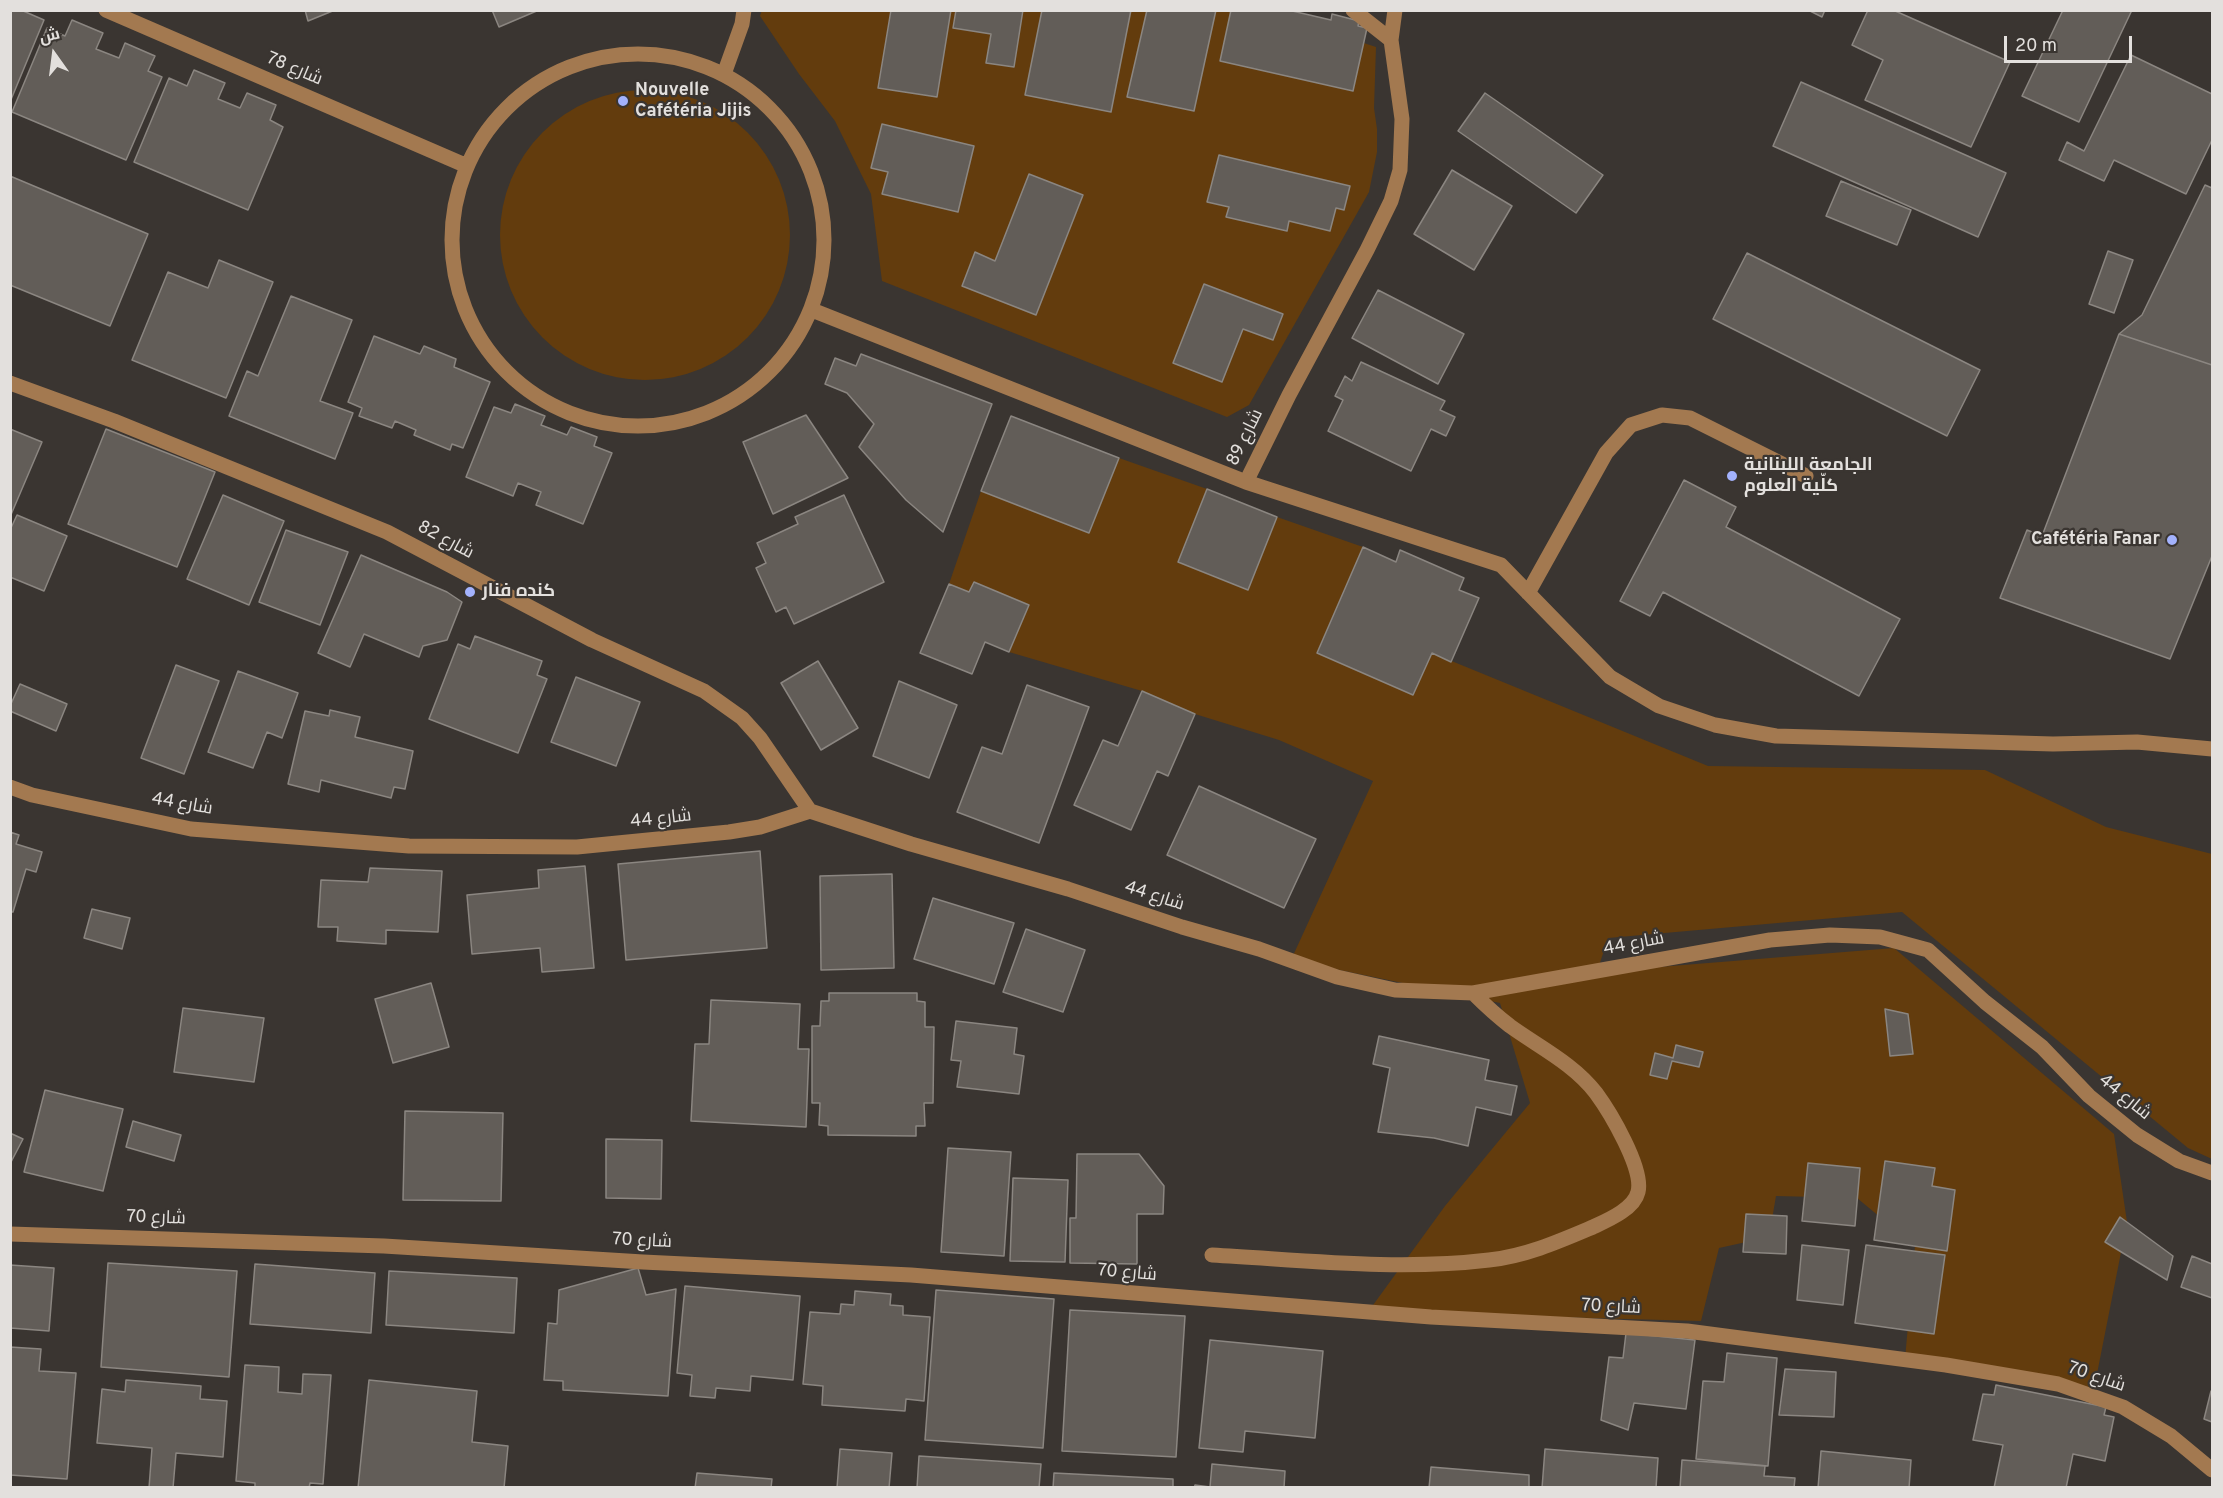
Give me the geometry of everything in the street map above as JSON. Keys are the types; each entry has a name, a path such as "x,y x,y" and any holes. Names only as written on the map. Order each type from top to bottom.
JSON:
{"street":[{"name":"شارع 78","path":"106,10 467,166"},
{"path":"724,74 742,24 744,10"},
{"path":"1353,10 1391,40"},
{"name":"شارع 89","path":"812,310 1246,482 1391,201 1400,170 1402,119 1391,40 1395,10"},
{"path":"651,55 688,61 724,74 757,96 785,124 806,156 820,194 826,232 823,272 812,310 794,344 768,375 737,398 702,416 663,425 623,426 585,419 549,404 516,382 489,353 468,319 456,281 451,243 456,204 467,166 486,133 511,104 541,81 576,65 612,56 651,55"},
{"name":"شارع 82","path":"10,382 114,420 387,532 592,640 704,691 742,718 760,738 810,811"},
{"path":"1528,593 1606,453 1631,425 1662,415 1690,418 1806,476"},
{"path":"1246,482 1501,566 1610,677 1659,706 1715,725 1776,736 2053,744 2137,742 2212,749"},
{"name":"شارع 44","path":"10,787 32,795 191,829 409,846 588,846 729,832 760,826 810,811 922,848 1068,889 1182,927 1259,949 1337,977 1395,990 1473,993 1770,940 1830,935 1880,937 1928,950 1985,1002 2042,1047 2089,1096 2137,1135 2179,1161 2212,1173"},
{"path":"1212,1255 1398,1266 1491,1260 1547,1247 1599,1224 1633,1202 1638,1191 1634,1162 1596,1093 1580,1074 1510,1025 1473,993"},
{"name":"شارع 70","path":"10,1234 384,1246 911,1275 1431,1317 1687,1331 1947,1365 2058,1384 2123,1407 2171,1436 2212,1470"}],"shaded area":[{"path":"762,10 1266,11 1376,47 1374,108 1377,152 1369,192 1249,405 1227,417 882,281 871,194 835,121 799,74 760,16"},
{"path":"659,90 687,96 714,107 748,132 766,154 779,179 788,207 790,235 788,263 779,291 766,316 748,338 726,356 701,369 673,378 631,380 603,374 576,363 542,338 524,316 511,291 502,263 500,221 506,193 517,166 542,132 564,114 589,101 617,92"},
{"path":"1119,458 1207,489 1178,562 1247,590 1277,517 1363,547 1317,653 1413,695 1432,653 1708,766 1985,770 2106,827 2212,854 2212,1159 2188,1148 1902,912 1608,938 1597,972 1894,948 2114,1134 2127,1222 2094,1389 1905,1359 1915,1246 1857,1198 1776,1196 1769,1237 1719,1248 1701,1321 1368,1312 1445,1206 1530,1103 1500,1003 1291,960 1373,781 1279,740 1195,714 1142,691 1009,652 1029,605 975,582 969,592 949,584 981,491 1089,533"}],"building":[{"path":"10,10 21,10 44,20 10,102"},
{"path":"305,10 335,10 308,21"},
{"path":"492,10 539,10 499,27"},
{"path":"891,10 951,10 937,97 878,88"},
{"path":"956,10 1023,10 1014,67 986,63 991,34 953,28"},
{"path":"1042,10 1131,10 1111,112 1025,95"},
{"path":"1147,10 1216,10 1194,111 1127,97"},
{"path":"1231,10 1288,10 1331,20 1332,14 1359,21 1358,26 1367,28 1353,91 1220,61"},
{"path":"1808,10 1825,10 1822,17"},
{"path":"1868,10 1893,10 2010,62 1971,147 1865,100 1883,60 1852,45"},
{"path":"2063,10 2132,10 2079,122 2022,96"},
{"path":"72,20 103,33 96,49 119,58 125,43 155,56 148,71 162,77 126,160 12,112 47,28 65,36"},
{"path":"2131,55 2212,94 2212,140 2186,194 2114,160 2104,181 2059,160 2067,142 2084,151"},
{"path":"194,70 225,83 218,99 240,108 247,93 276,105 270,120 283,127 248,210 134,162 169,78 187,86"},
{"path":"1801,82 2006,173 1978,237 1773,146"},
{"path":"1485,93 1603,175 1576,213 1458,131"},
{"path":"882,124 974,146 958,212 882,194 888,172 871,168"},
{"path":"1219,155 1350,186 1344,210 1336,208 1330,231 1289,221 1287,231 1226,217 1229,207 1207,202"},
{"path":"1452,170 1512,206 1474,270 1414,234"},
{"path":"1029,174 1083,195 1036,315 962,286 975,252 995,261"},
{"path":"10,176 148,234 110,326 10,285"},
{"path":"1841,181 1911,210 1897,245 1826,216"},
{"path":"2205,185 2212,188 2212,365 2119,334 2142,315"},
{"path":"2108,251 2133,260 2114,313 2089,304"},
{"path":"1747,253 1980,370 1947,436 1713,319"},
{"path":"219,260 273,282 226,398 132,360 168,272 208,288"},
{"path":"1204,284 1283,314 1273,340 1243,329 1222,382 1173,363"},
{"path":"1378,290 1464,334 1438,384 1352,338"},
{"path":"291,296 352,320 320,401 353,413 335,459 229,416 247,371 258,376"},
{"path":"2119,334 2212,365 2212,556 2170,659 2000,598 2027,530 2042,536"},
{"path":"374,336 420,354 424,346 456,359 454,367 490,382 463,448 452,444 450,450 414,435 416,430 395,421 392,428 359,416 362,408 348,402"},
{"path":"861,354 992,404 943,532 906,500 859,447 874,424 847,393 825,384 835,358 856,366"},
{"path":"1361,362 1445,401 1440,410 1455,417 1446,436 1431,429 1411,471 1328,431 1343,400 1335,396 1345,376 1352,381"},
{"path":"515,404 545,416 541,425 567,435 571,427 597,437 594,446 612,453 583,524 536,505 541,492 518,483 513,496 466,477 494,407 511,413"},
{"path":"806,415 848,478 773,514 743,442"},
{"path":"1011,416 1119,458 1089,533 981,491"},
{"path":"10,429 42,442 10,517"},
{"path":"106,429 215,472 177,567 68,524"},
{"path":"1684,480 1736,507 1726,527 1900,619 1859,696 1663,592 1650,616 1620,601"},
{"path":"1207,489 1277,517 1248,590 1178,562"},
{"path":"223,495 284,521 249,605 187,579"},
{"path":"844,495 884,582 794,624 786,607 776,612 756,568 766,563 757,543 798,524 795,517"},
{"path":"17,515 67,536 44,591 10,577 10,530"},
{"path":"286,530 348,552 320,625 259,602"},
{"path":"1363,547 1396,562 1400,550 1464,578 1459,590 1479,598 1451,662 1432,653 1413,695 1317,653"},
{"path":"361,555 447,592 462,602 447,640 423,646 419,657 364,634 350,667 318,653"},
{"path":"974,582 1029,605 1009,652 985,642 972,674 920,653 949,584 969,592"},
{"path":"475,636 542,661 537,675 547,679 518,753 429,719 458,644 470,649"},
{"path":"818,661 858,728 821,750 781,683"},
{"path":"176,665 219,681 184,774 141,758"},
{"path":"238,671 298,693 282,738 267,732 253,768 208,752"},
{"path":"576,677 640,702 616,766 551,742"},
{"path":"899,681 957,705 929,778 873,756"},
{"path":"20,684 67,704 56,731 10,711"},
{"path":"1027,685 1089,707 1039,843 957,812 982,747 1002,754"},
{"path":"1142,691 1195,714 1168,776 1157,771 1131,830 1074,805 1103,740 1118,746"},
{"path":"330,710 360,717 355,737 413,751 405,789 394,787 391,798 321,780 319,792 288,784 305,711 329,716"},
{"path":"1199,786 1316,839 1284,908 1167,855"},
{"path":"10,832 19,835 16,844 42,852 36,872 26,869 13,912 10,912"},
{"path":"760,851 767,948 626,960 618,864"},
{"path":"585,866 594,968 542,972 540,948 472,954 467,895 539,888 538,870"},
{"path":"370,868 442,871 438,932 386,930 386,944 337,941 338,927 318,927 321,880 368,882"},
{"path":"892,874 894,968 821,970 820,876"},
{"path":"933,898 1014,923 994,984 914,959"},
{"path":"92,909 130,918 122,949 84,938"},
{"path":"1026,929 1085,950 1063,1012 1003,992"},
{"path":"431,983 449,1047 393,1063 375,999"},
{"path":"829,993 917,993 917,1001 925,1002 925,1027 934,1027 933,1103 924,1103 925,1126 916,1126 916,1136 828,1135 828,1126 819,1125 820,1103 812,1103 812,1026 820,1026 821,1001 829,1001"},
{"path":"711,1000 800,1004 798,1049 809,1049 806,1127 691,1121 695,1044 709,1044"},
{"path":"183,1008 264,1018 254,1082 174,1072"},
{"path":"1885,1009 1908,1014 1913,1054 1890,1056"},
{"path":"956,1021 1017,1028 1014,1054 1024,1056 1019,1094 957,1087 961,1061 951,1060"},
{"path":"1379,1036 1489,1060 1485,1080 1517,1086 1511,1115 1476,1107 1468,1146 1434,1138 1378,1132 1390,1068 1373,1064"},
{"path":"1676,1045 1703,1052 1699,1067 1672,1061 1667,1079 1650,1075 1655,1053 1673,1058"},
{"path":"45,1090 123,1109 103,1191 24,1172"},
{"path":"405,1111 503,1113 501,1201 403,1200"},
{"path":"133,1121 181,1135 174,1161 126,1147"},
{"path":"10,1133 23,1139 10,1164"},
{"path":"606,1139 662,1140 661,1199 606,1198"},
{"path":"948,1148 1011,1152 1004,1256 941,1252"},
{"path":"1077,1154 1139,1154 1164,1186 1163,1214 1137,1214 1137,1264 1070,1263 1070,1218 1076,1218"},
{"path":"1885,1161 1935,1168 1932,1186 1955,1190 1947,1251 1874,1240"},
{"path":"1808,1163 1860,1168 1855,1226 1802,1221"},
{"path":"1013,1178 1068,1180 1065,1262 1010,1261"},
{"path":"1746,1214 1787,1216 1786,1254 1743,1252"},
{"path":"2120,1217 2173,1256 2167,1280 2105,1242"},
{"path":"1802,1245 1849,1250 1843,1305 1797,1300"},
{"path":"1866,1245 1945,1255 1934,1334 1855,1323"},
{"path":"2192,1256 2212,1264 2212,1298 2181,1287"},
{"path":"108,1263 237,1271 229,1377 101,1367"},
{"path":"255,1264 375,1273 371,1333 250,1324"},
{"path":"10,1265 54,1268 49,1331 10,1328"},
{"path":"638,1268 646,1295 676,1289 668,1396 563,1390 563,1381 544,1380 548,1323 557,1324 559,1290"},
{"path":"389,1271 517,1278 514,1333 386,1325"},
{"path":"685,1286 800,1296 793,1380 751,1376 750,1391 716,1388 715,1398 690,1396 692,1375 677,1373"},
{"path":"936,1290 1054,1299 1043,1448 925,1440"},
{"path":"855,1291 891,1294 890,1305 903,1306 903,1315 930,1317 924,1401 906,1399 905,1411 822,1405 823,1386 803,1384 810,1312 840,1314 841,1304 854,1305"},
{"path":"1070,1310 1185,1316 1176,1457 1062,1451"},
{"path":"1626,1333 1695,1340 1686,1409 1634,1403 1628,1430 1601,1420 1609,1357 1623,1358"},
{"path":"1210,1340 1323,1351 1315,1438 1245,1431 1243,1452 1199,1448"},
{"path":"10,1347 41,1349 39,1371 76,1373 67,1479 10,1475"},
{"path":"1727,1353 1777,1358 1768,1466 1696,1459 1703,1381 1724,1382"},
{"path":"245,1365 279,1367 278,1392 302,1394 303,1374 331,1375 323,1484 310,1483 309,1488 255,1488 255,1483 236,1481"},
{"path":"1785,1369 1836,1372 1834,1417 1779,1415"},
{"path":"126,1380 201,1386 200,1399 227,1401 223,1457 176,1453 173,1488 149,1488 152,1448 97,1443 102,1389 125,1392"},
{"path":"369,1380 477,1391 472,1442 508,1446 504,1488 358,1488"},
{"path":"1996,1385 2106,1407 2104,1415 2114,1417 2105,1461 2073,1454 2066,1488 1994,1488 2003,1445 1973,1440 1983,1394 1994,1395"},
{"path":"2212,1392 2212,1422 2204,1419"},
{"path":"840,1449 892,1453 889,1488 837,1488"},
{"path":"1545,1449 1658,1458 1656,1488 1542,1488"},
{"path":"1821,1451 1911,1460 1909,1488 1818,1488"},
{"path":"919,1456 1041,1464 1039,1488 917,1488"},
{"path":"1682,1460 1765,1466 1764,1476 1795,1478 1794,1488 1680,1488"},
{"path":"1212,1464 1285,1471 1284,1488 1194,1488 1195,1485 1210,1487"},
{"path":"1431,1467 1529,1475 1529,1488 1429,1488"},
{"path":"697,1473 772,1479 771,1488 695,1488"},
{"path":"1054,1473 1173,1479 1173,1488 1053,1488"}],"place":[{"name":"Nouvelle Cafétéria Jijis","path":"623,101"},
{"name":"الجامعة اللبنانية كلّية العلوم","path":"1732,476"},
{"name":"Cafétéria Fanar","path":"2172,540"},
{"name":"كنده فنار","path":"470,592"}]}
